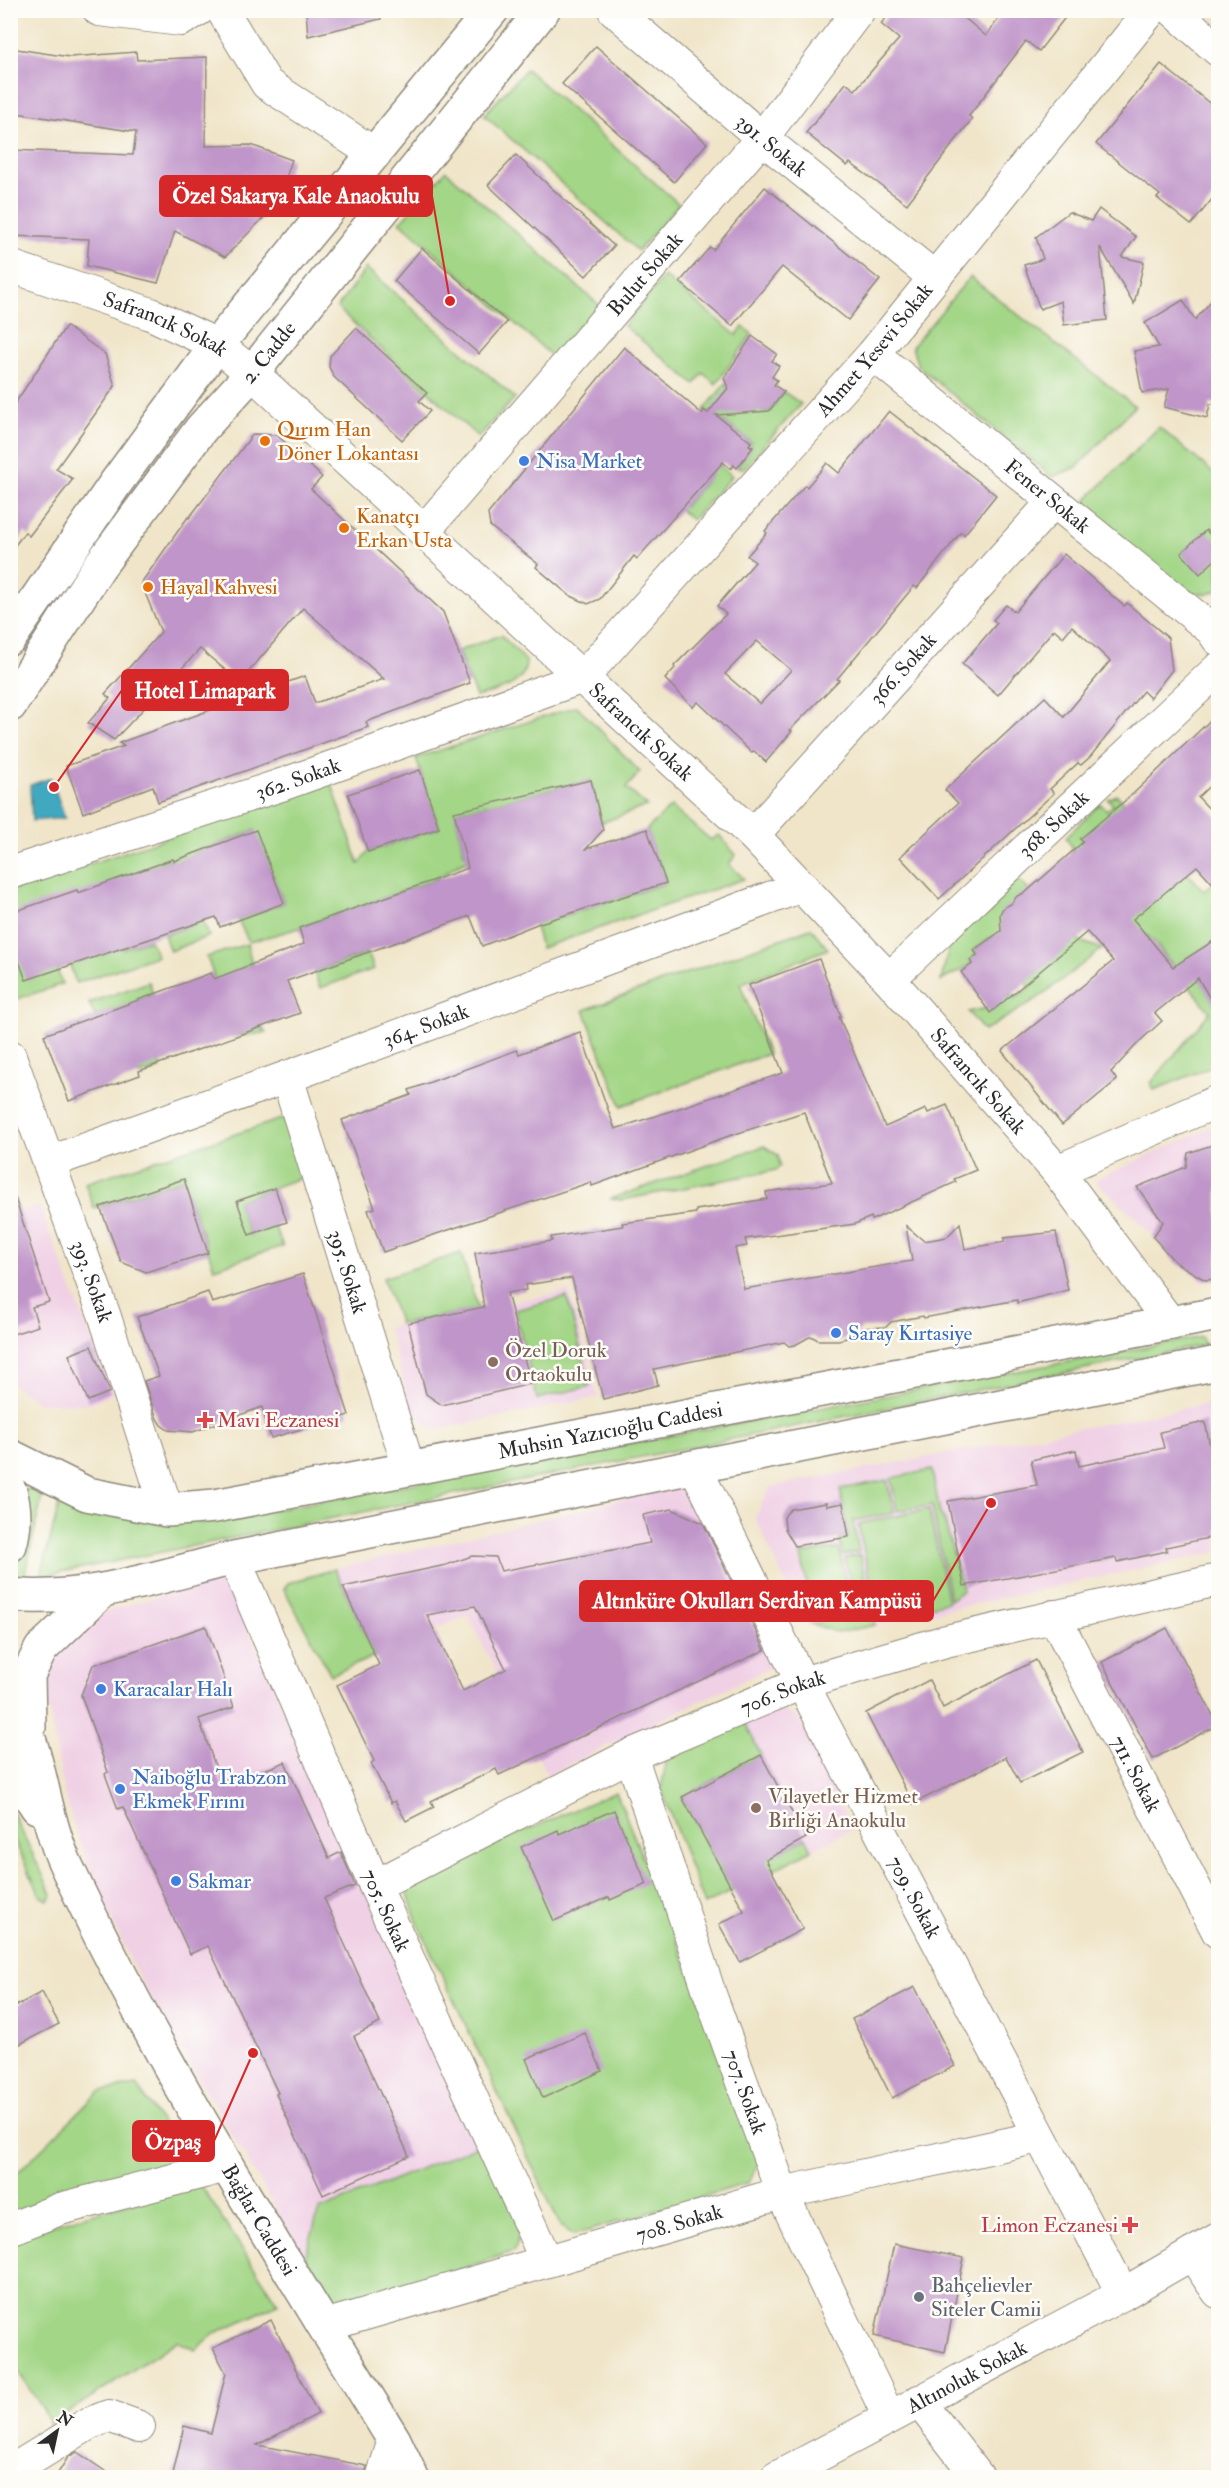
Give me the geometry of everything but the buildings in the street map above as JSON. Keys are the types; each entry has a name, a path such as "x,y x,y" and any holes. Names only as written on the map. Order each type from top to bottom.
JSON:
{"main road":[{"name":"2. Cadde","path":"10,638 115,484 217,345 492,10"},
{"name":"2. Cadde","path":"10,705 99,568 201,429 252,373 543,10"},
{"name":"Muhsin Yazıcıoğlu Caddesi","path":"10,1456 87,1494 167,1510 215,1506 1218,1314"},
{"path":"10,1595 32,1597 102,1591 234,1558 1218,1364"},
{"path":"10,1491 14,1514 10,1545"},
{"path":"29,1738 28,1676 41,1649 102,1591"},
{"path":"10,1697 29,1738 51,1829"},
{"path":"10,1766 51,1829"},
{"name":"Bağlar Caddesi","path":"51,1829 108,1952 226,2166 394,2440 412,2478"}],"street":[{"path":"99,10 180,20 198,10"},
{"path":"222,10 267,84 375,154"},
{"name":"391. Sokak","path":"614,10 762,138 934,277"},
{"name":"Bulut Sokak","path":"424,531 762,138 859,10"},
{"name":"Ahmet Yesevi Sokak","path":"583,677 873,354 1151,10"},
{"path":"1173,10 1218,50"},
{"name":"Safrancık Sokak","path":"10,266 150,314 217,345 252,373 753,835 889,980 1057,1171 1171,1324"},
{"name":"Fener Sokak","path":"873,354 1216,632"},
{"name":"366. Sokak","path":"753,835 1053,502"},
{"name":"368. Sokak","path":"889,980 1218,669"},
{"name":"362. Sokak","path":"10,873 284,784 583,677"},
{"name":"364. Sokak","path":"50,1161 287,1077 802,886"},
{"name":"393. Sokak","path":"10,1056 104,1314 167,1510"},
{"name":"395. Sokak","path":"287,1077 409,1468"},
{"path":"1057,1171 1218,1101"},
{"name":"709. Sokak","path":"695,1467 802,1683 1123,2294"},
{"name":"705. Sokak","path":"234,1558 375,1886 546,2260"},
{"name":"706. Sokak","path":"375,1886 631,1755 802,1683 946,1641 1218,1580"},
{"name":"711. Sokak","path":"1054,1616 1218,1932"},
{"name":"707. Sokak","path":"631,1755 710,1994 782,2193 889,2416"},
{"name":"708. Sokak","path":"324,2326 782,2193 1040,2137"},
{"path":"10,2229 60,2209 226,2166"},
{"name":"Altınoluk Sokak","path":"776,2478 889,2416 1123,2294 1218,2239"},
{"path":"1192,2254 1218,2292"},
{"path":"919,2401 979,2478"},
{"path":"10,2472 88,2424 109,2416 139,2427"},
{"path":"382,2478 394,2440"}],"shaded area":[{"path":"1218,1124 1218,1278 1202,1281 1095,1180"},
{"path":"39,1206 113,1393 89,1404 39,1403 11,1383 11,1214"},
{"name":"Özel Doruk Ortaokulu","path":"569,1291 598,1397 435,1430 412,1412 388,1327"},
{"path":"1218,1402 1218,1552 839,1633 804,1622 755,1518 770,1487"},
{"path":"694,1482 783,1661 547,1775 468,1615 375,1656 335,1569"},
{"path":"216,1579 225,1584 233,1596 481,2144 319,2210 305,2258 141,1982 96,1886 66,1801 43,1677 48,1650 102,1613"},
{"name":"Vilayetler Hizmet Birliği Anaokulu","path":"778,1708 801,1719 852,1829 704,1905 661,1788 667,1758"}],"green space":[{"path":"526,69 679,204 638,251 484,115"},
{"path":"446,171 599,305 553,357 400,222"},
{"path":"366,268 515,398 478,437 337,308"},
{"path":"664,276 736,335 743,327 752,334 716,384 703,373 695,384 624,326"},
{"path":"970,277 1135,406 1077,467 1052,477 918,366 912,347"},
{"path":"726,383 727,387 762,412 770,411 784,392 801,404 744,468 737,468 752,447 749,445 751,442 710,411 708,413 704,410"},
{"path":"658,410 732,476 692,520 672,503 675,500 684,507 712,474"},
{"path":"1159,427 1218,477 1218,590 1208,594 1187,592 1088,513 1085,506 1088,498"},
{"path":"501,635 526,661 525,669 516,682 509,686 476,697 458,651"},
{"path":"577,706 640,772 626,788 647,806 601,823 591,780 455,812 464,854 505,845 506,847 459,864 434,880 299,928 249,942 238,920 284,903 255,830 192,854 181,883 172,859 100,887 122,949 150,940 157,956 76,983 70,965 57,969 62,984 11,1001 10,891 331,782 359,864 368,852 439,828 416,758"},
{"path":"1117,795 1204,891 1218,879 1218,1064 1154,1090 1151,1083 1210,1012 1152,939 1132,924 1070,853 1073,849 1066,837 1100,804 1107,810 1113,805 1108,799"},
{"path":"671,807 711,840 719,835 736,855 729,864 744,879 541,948 533,919 554,911 557,918 666,883 658,860 651,862 654,851 647,829"},
{"path":"1017,878 1077,940 1102,949 1038,998 984,1031 968,1012 987,1008 1013,995 1015,998 1030,987 993,936 974,950 977,955 970,960 972,964 941,981 950,942"},
{"path":"200,914 209,936 170,951 164,935 196,924"},
{"path":"811,928 828,949 740,984 768,1054 621,1106 584,1010"},
{"path":"247,944 252,964 234,972 256,1029 262,1028 266,1033 235,1036 207,957"},
{"path":"368,953 374,969 320,988 314,972"},
{"path":"149,982 153,994 137,1000 161,1068 140,1075 116,1009 95,1016 89,1003"},
{"path":"288,1117 308,1175 237,1201 249,1235 274,1226 283,1246 214,1268 183,1179 94,1208 85,1183"},
{"path":"764,1146 778,1155 780,1166 776,1170 622,1200 610,1199"},
{"path":"461,1253 478,1309 400,1324 383,1278"},
{"path":"567,1297 590,1386 537,1399 515,1310"},
{"path":"1201,1337 1205,1345 41,1576 61,1496 208,1522"},
{"path":"932,1470 940,1514 944,1519 963,1590 950,1600 932,1505 897,1511 891,1478"},
{"path":"887,1480 894,1513 853,1521 859,1552 843,1555 840,1539 849,1537 840,1489"},
{"path":"31,1489 42,1497 24,1578 13,1581 11,1574 24,1490"},
{"path":"929,1509 948,1602 878,1617 858,1524"},
{"path":"839,1548 851,1610 813,1618 801,1554"},
{"path":"860,1555 875,1625 839,1633 811,1624 857,1614 845,1558"},
{"path":"335,1569 375,1656 331,1675 284,1589 288,1583"},
{"path":"745,1723 761,1755 682,1797 727,1880 806,1838 812,1850 704,1905 661,1788 667,1758"},
{"path":"616,1792 763,2153 749,2183 574,2235 561,2227 418,1924 406,1889 417,1877"},
{"path":"11,1809 52,1894 48,1900 41,1897 11,1833"},
{"path":"137,2085 191,2169 11,2219 10,2180 100,2091"},
{"path":"481,2144 521,2225 515,2251 354,2305 331,2301 305,2258 319,2210"},
{"path":"200,2184 278,2304 213,2334 195,2350 177,2341 50,2424 43,2409 11,2361 11,2236"}],"water":[{"path":"51,778 65,818 32,821 30,785"}],"place":[{"name":"Özel Sakarya Kale Anaokulu","path":"450,301"},
{"name":"Qırım Han Döner Lokantası","path":"265,441"},
{"name":"Nisa Market","path":"524,461"},
{"name":"Kanatçı Erkan Usta","path":"344,528"},
{"name":"Hayal Kahvesi","path":"148,587"},
{"name":"Hotel Limapark","path":"54,787"},
{"name":"Saray Kırtasiye","path":"836,1333"},
{"name":"Özel Doruk Ortaokulu","path":"493,1362"},
{"name":"Mavi Eczanesi","path":"205,1420"},
{"name":"Altınküre Okulları Serdivan Kampüsü","path":"991,1503"},
{"name":"Karacalar Halı","path":"101,1689"},
{"name":"Naiboğlu Trabzon Ekmek Fırını","path":"120,1789"},
{"name":"Vilayetler Hizmet Birliği Anaokulu","path":"756,1808"},
{"name":"Sakmar","path":"176,1881"},
{"name":"Özpaş","path":"253,2053"},
{"name":"Limon Eczanesi","path":"1130,2225"},
{"name":"Bahçelievler Siteler Camii","path":"919,2297"}]}
